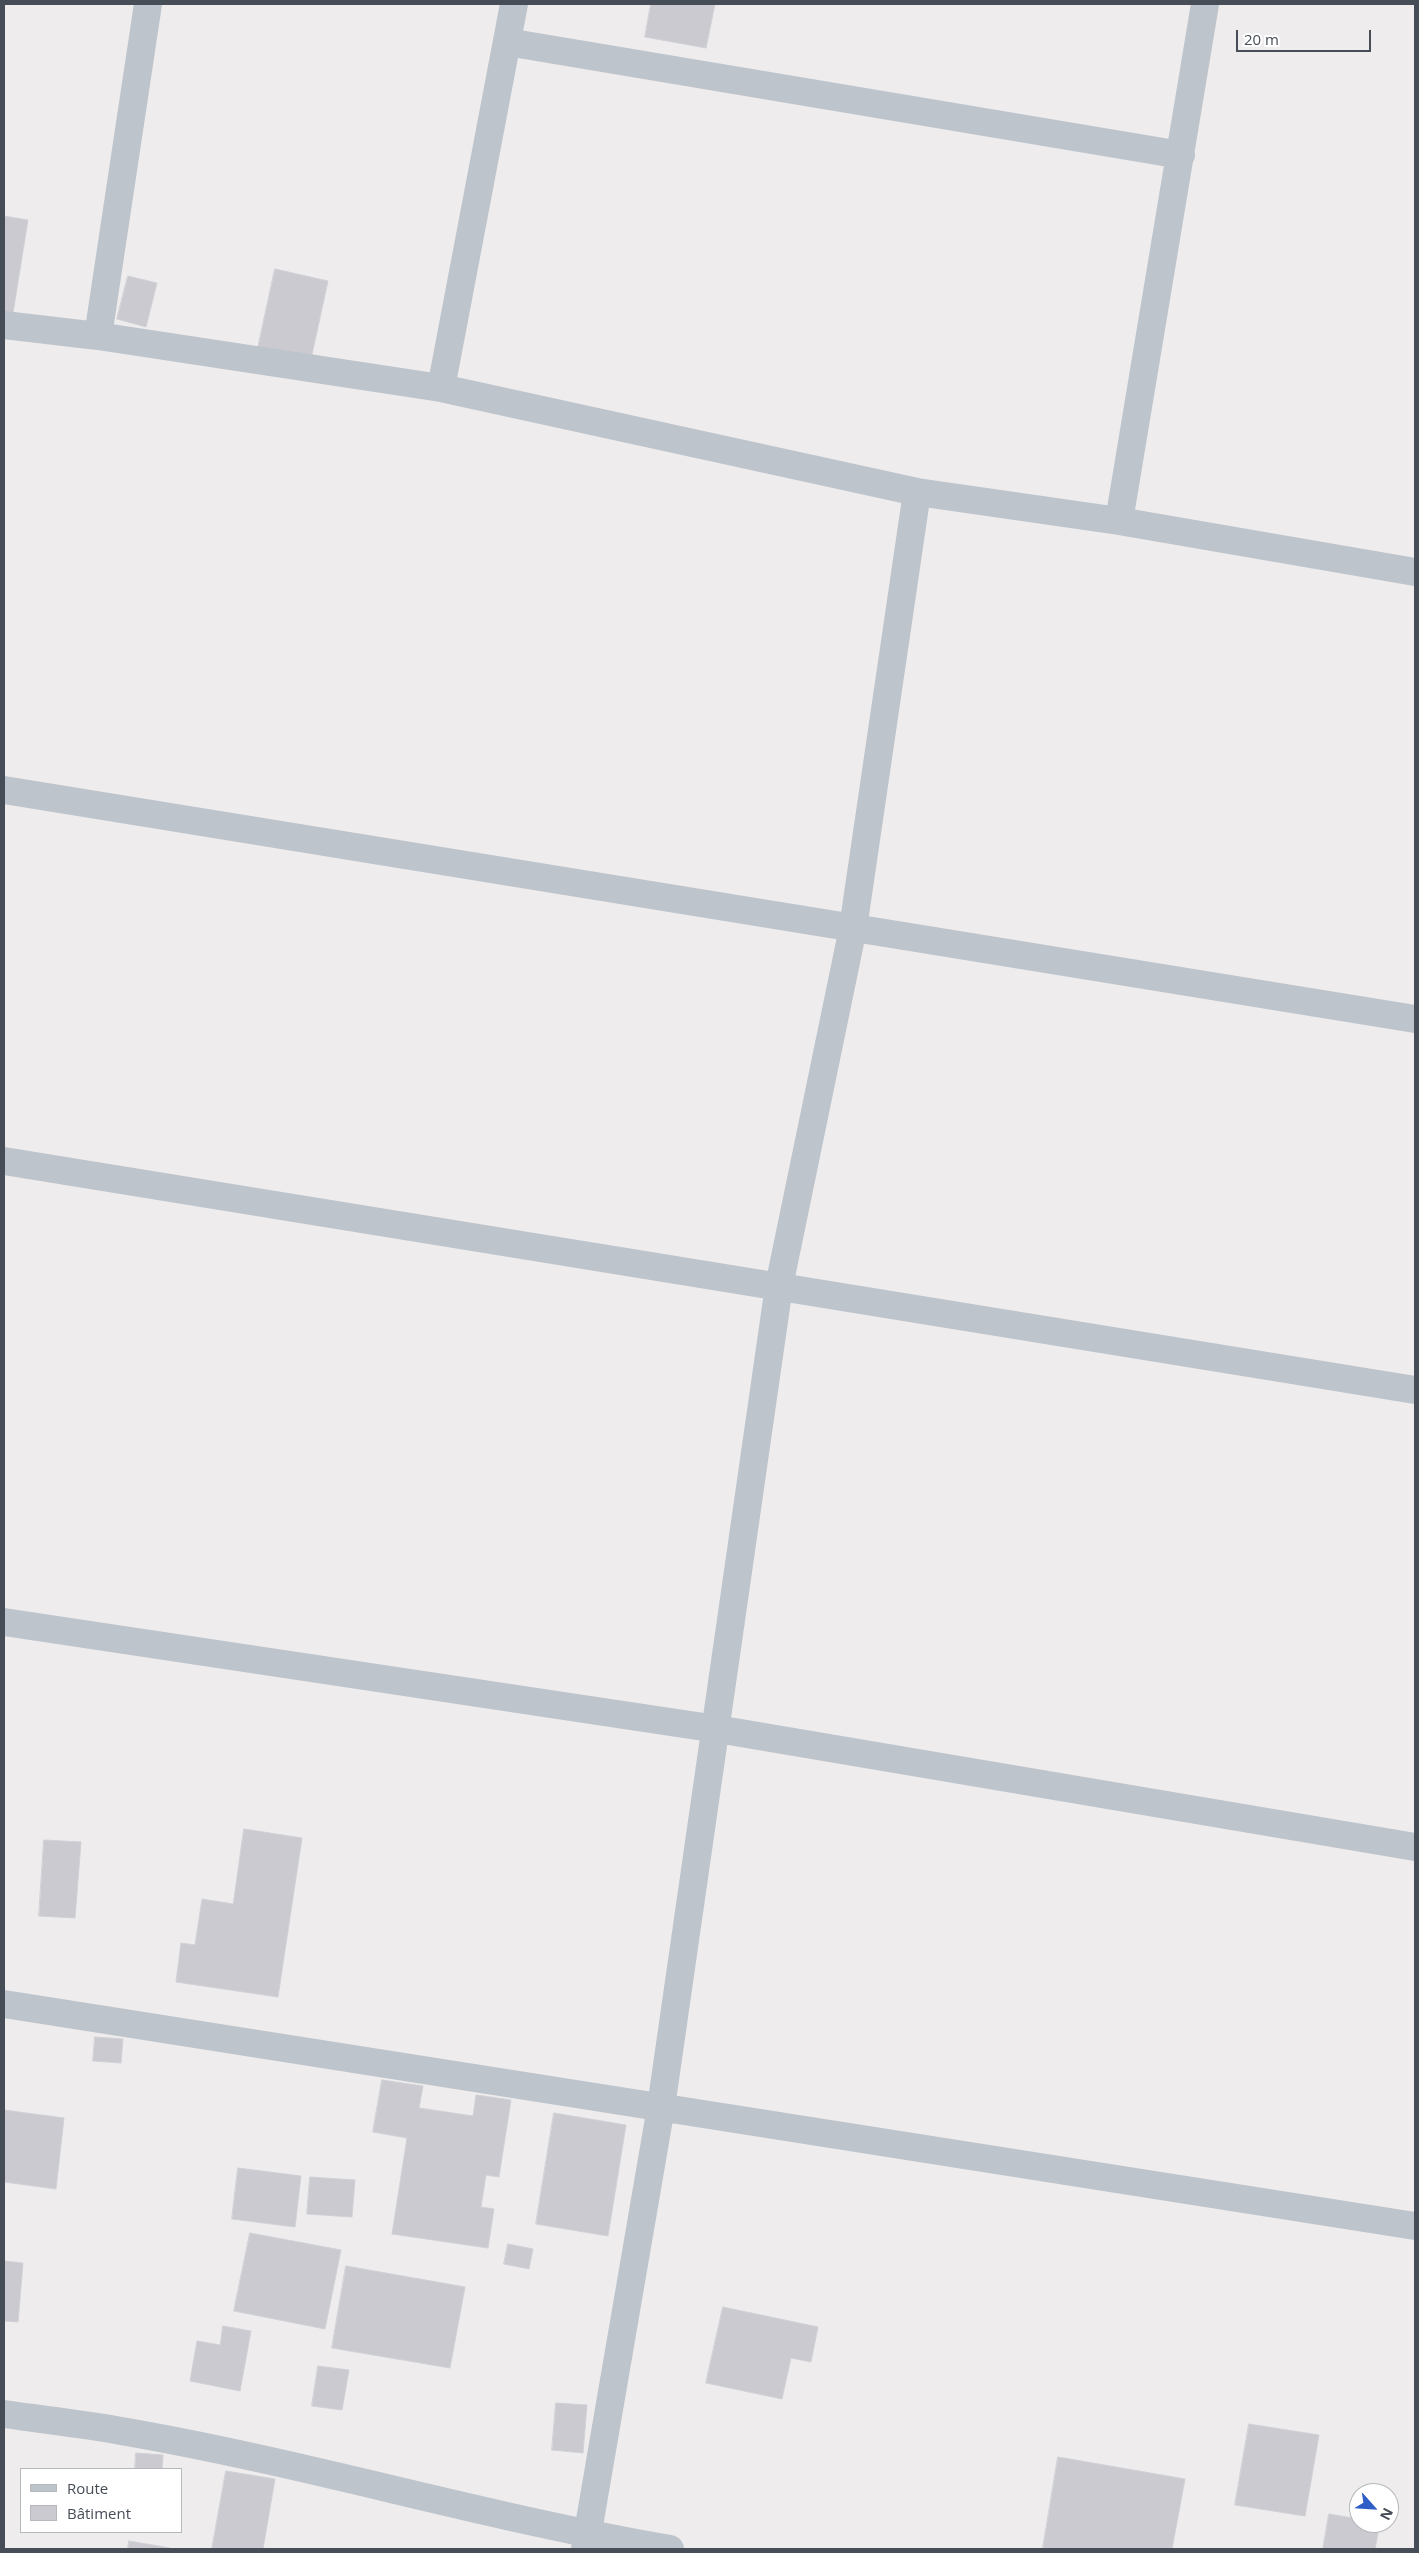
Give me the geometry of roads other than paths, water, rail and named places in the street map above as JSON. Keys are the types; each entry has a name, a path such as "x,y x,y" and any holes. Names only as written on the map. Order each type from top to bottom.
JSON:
{"street":[{"path":"98,336 148,4"},
{"path":"441,388 514,4"},
{"path":"1119,520 1205,4"},
{"path":"508,42 1181,156"},
{"path":"4,325 98,336 441,388 917,492 1119,520 1415,572"},
{"path":"586,2542 661,2107 717,1729 779,1286 853,928 917,492"},
{"path":"4,790 1415,1019"},
{"path":"4,1161 1415,1390"},
{"path":"4,1622 717,1729 1415,1847"},
{"path":"4,2004 1415,2226"},
{"path":"4,2414 127,2432 245,2456 586,2542 670,2549"}]}
